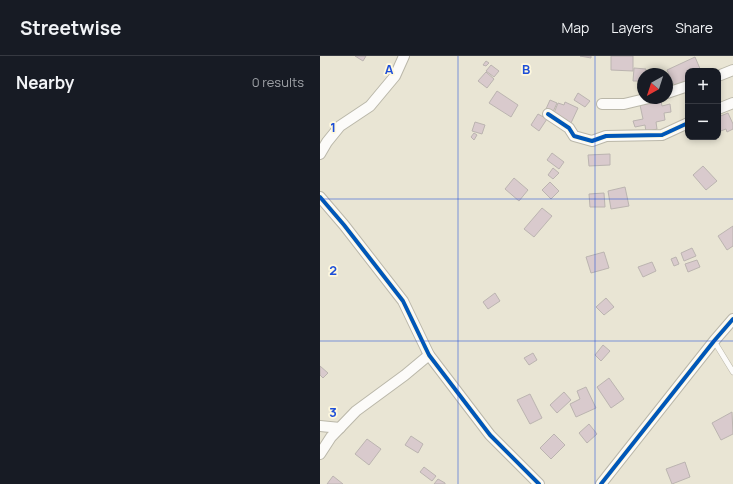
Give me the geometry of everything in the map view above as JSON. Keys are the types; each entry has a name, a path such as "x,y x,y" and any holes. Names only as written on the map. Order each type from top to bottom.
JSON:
{"street":[{"path":"320,154 327,142 340,126 370,106 395,76 404,56"},
{"path":"721,75 733,70"},
{"path":"673,91 685,87"},
{"path":"602,104 624,104 637,101"},
{"path":"721,108 733,103"},
{"path":"548,114 568,128 574,136 592,140 606,136 662,135 685,124"},
{"path":"320,197 344,225 403,301 429,355 490,435 539,484"},
{"path":"601,484 733,319"},
{"path":"320,454 331,437 356,411 405,376 429,355"},
{"path":"320,426 340,428"}],"lane":[{"path":"714,341 733,372"}],"building":[{"path":"355,56 366,56 363,61"},
{"path":"580,56 591,56 591,58"},
{"path":"611,56 633,56 633,71 611,70"},
{"path":"695,57 700,68 685,68 685,83 675,87 673,83 673,68 671,68"},
{"path":"486,61 489,63 486,66 483,65"},
{"path":"491,65 499,71 494,77 486,71"},
{"path":"634,68 637,68 637,81 633,81"},
{"path":"486,72 494,79 487,88 478,81"},
{"path":"497,91 518,105 511,117 489,103"},
{"path":"578,93 590,101 585,107 574,100"},
{"path":"550,100 557,103 553,112 546,109"},
{"path":"565,102 578,108 571,123 557,117 558,115 554,113 558,103 564,105"},
{"path":"662,104 662,106 670,104 671,112 664,113 665,120 656,122 657,129 646,132 645,125 635,127 633,121 643,119 640,105"},
{"path":"728,113 733,124 733,129 727,132 726,129 721,131 721,116"},
{"path":"538,114 547,119 539,131 531,125"},
{"path":"475,122 485,125 482,134 472,131"},
{"path":"474,133 477,135 474,140 471,137"},
{"path":"552,153 564,162 559,169 547,160"},
{"path":"610,154 610,165 589,166 588,155"},
{"path":"703,166 717,181 706,190 693,175"},
{"path":"553,168 559,173 553,179 548,175"},
{"path":"514,178 528,190 519,201 505,189"},
{"path":"550,182 559,191 551,199 542,190"},
{"path":"625,187 629,206 611,209 608,191"},
{"path":"604,193 605,207 590,207 589,194"},
{"path":"542,208 552,216 534,237 524,229"},
{"path":"733,226 733,246 727,250 718,236"},
{"path":"692,248 696,256 684,261 681,253"},
{"path":"604,252 609,268 591,273 586,257"},
{"path":"676,257 679,264 674,266 671,259"},
{"path":"697,260 700,267 688,272 685,264"},
{"path":"652,262 656,271 643,277 638,267"},
{"path":"495,293 500,301 488,309 483,302"},
{"path":"606,298 614,307 604,315 596,307"},
{"path":"603,345 610,351 601,361 595,355"},
{"path":"533,353 537,360 529,365 524,358"},
{"path":"320,366 328,373 323,378 320,375"},
{"path":"609,378 624,399 611,408 597,387"},
{"path":"586,387 596,408 576,417 570,404 580,399 577,391"},
{"path":"564,392 571,400 557,413 550,405"},
{"path":"530,394 542,418 530,424 517,400"},
{"path":"732,412 733,434 721,440 712,423"},
{"path":"589,424 597,434 587,443 579,433"},
{"path":"554,434 565,445 551,459 540,448"},
{"path":"411,436 423,444 418,453 405,445"},
{"path":"367,439 381,449 369,465 355,454"},
{"path":"685,462 690,477 672,484 666,469"},
{"path":"424,467 436,476 432,481 420,472"},
{"path":"333,476 343,484 327,484"},
{"path":"438,479 445,483 445,484 434,484"}],"cycle path":[{"path":"548,114 569,128 574,136 592,141 606,136 662,135 685,124"},
{"path":"320,197 344,225 403,301 429,355 490,435 539,484"},
{"path":"601,484 733,319"}]}
